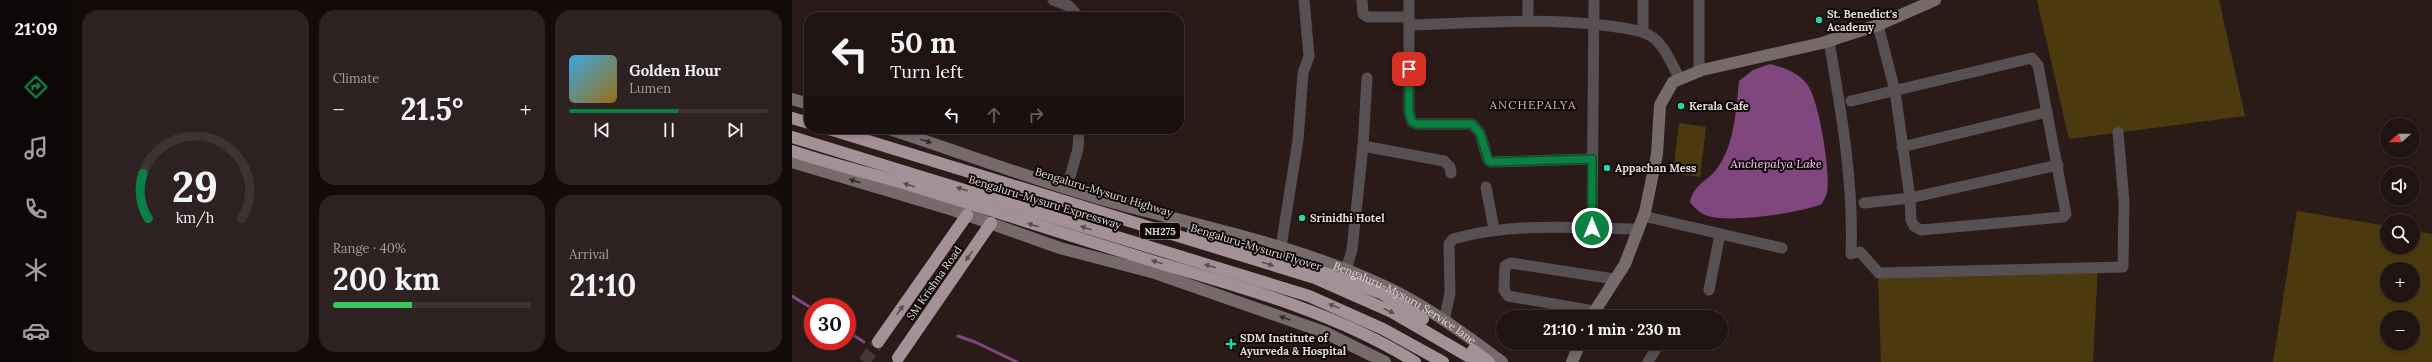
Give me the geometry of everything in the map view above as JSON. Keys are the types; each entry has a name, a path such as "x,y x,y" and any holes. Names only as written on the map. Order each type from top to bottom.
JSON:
{"highway":[{"path":"792,109 804,113"},
{"path":"792,118 804,122"},
{"name":"Bengaluru-Mysuru Flyover","path":"845,134 1315,278 1392,312 1478,362"},
{"name":"Bengaluru-Mysuru Highway","path":"873,134 1068,196 1279,257 1381,293 1442,329 1490,362"},
{"name":"Bengaluru-Mysuru Expressway","path":"792,137 1309,296 1383,329 1443,362"},
{"path":"792,151 828,164 903,183 1064,235 1287,303 1386,343 1415,362"},
{"name":"SM Krishna Road","path":"878,342 967,215"},
{"name":"SM Krishna Road","path":"898,358 991,224"}],"street":[{"path":"1053,0 1069,6 1074,12"},
{"path":"1281,247 1298,140 1304,73 1309,56 1304,0"},
{"path":"1362,0 1362,11 1368,17 1409,21 1528,21 1595,24 1643,32 1656,40 1680,79"},
{"path":"1409,0 1409,112 1412,122 1417,124 1472,124 1480,133 1488,160 1491,162 1592,159"},
{"path":"1528,0 1528,21"},
{"path":"1592,228 1595,24 1594,0"},
{"path":"1643,0 1643,32"},
{"path":"1699,0 1699,72"},
{"path":"1595,310 1625,264 1643,216 1657,154 1660,105 1673,82 1699,72 1829,41 1878,25 1935,0"},
{"path":"1851,101 1896,91 2032,58 2038,65 2067,212 2063,217 1921,230 1914,226 1911,220 1910,198 1902,147 1896,91 1878,25"},
{"path":"1829,41 1840,106 1851,217 1851,254 1860,252 1879,273 2123,268 2124,202 2118,132"},
{"path":"1346,270 1352,250 1363,146 1367,78"},
{"path":"792,99 804,103"},
{"path":"1902,147 2047,112"},
{"name":"Bengaluru-Mysuru Service lane","path":"904,134 1115,203 1244,236 1281,247 1346,270 1383,285 1444,321 1502,362"},
{"path":"1067,187 1078,148 1079,134"},
{"path":"1363,146 1444,161 1450,167 1451,173"},
{"path":"792,162 967,215 1060,248 1155,273 1324,332 1385,362"},
{"path":"1864,203 1910,198 2058,165"},
{"path":"1486,187 1494,229"},
{"path":"1643,216 1782,248"},
{"path":"1444,321 1450,292 1450,242 1454,238 1494,229 1546,226 1638,229"},
{"path":"1709,290 1720,234"},
{"path":"1573,310 1508,296 1504,290 1505,266 1511,263 1614,279"},
{"path":"1572,362 1577,350"},
{"path":"1648,362 1655,350"}],"shaded area":[{"path":"2037,0 2219,0 2245,116 2069,139"},
{"path":"1679,123 1706,127 1700,177 1673,173"},
{"path":"2297,211 2380,225 2380,254 2420,254 2420,232 2432,234 2432,362 2273,362"},
{"path":"2098,264 2093,362 1881,362 1878,276"}],"water":[{"name":"Anchepalya Lake","path":"1770,64 1795,73 1807,84 1811,92 1820,120 1826,154 1828,183 1825,198 1822,204 1799,211 1768,216 1723,218 1705,215 1697,210 1690,202 1698,187 1714,172 1724,158 1734,126 1739,81 1753,70"}],"waterway":[{"path":"792,296 804,303"},
{"path":"958,336 975,342 1017,362"},
{"path":"856,337 864,342"}],"tunnel":[{"path":"864,362 878,342"}],"place":[{"name":"St. Benedict's Academy","path":"1819,20"},
{"name":"Kerala Cafe","path":"1681,106"},
{"name":"Appachan Mess","path":"1607,168"},
{"name":"Srinidhi Hotel","path":"1302,218"},
{"name":"SDM Institute of Ayurveda & Hospital","path":"1231,344"}],"district":[{"name":"ANCHEPALYA","path":"1533,105"}],"route":[{"path":"1409,69 1409,112 1412,122 1417,124 1472,124 1480,133 1489,162 1592,159 1592,228"}]}
